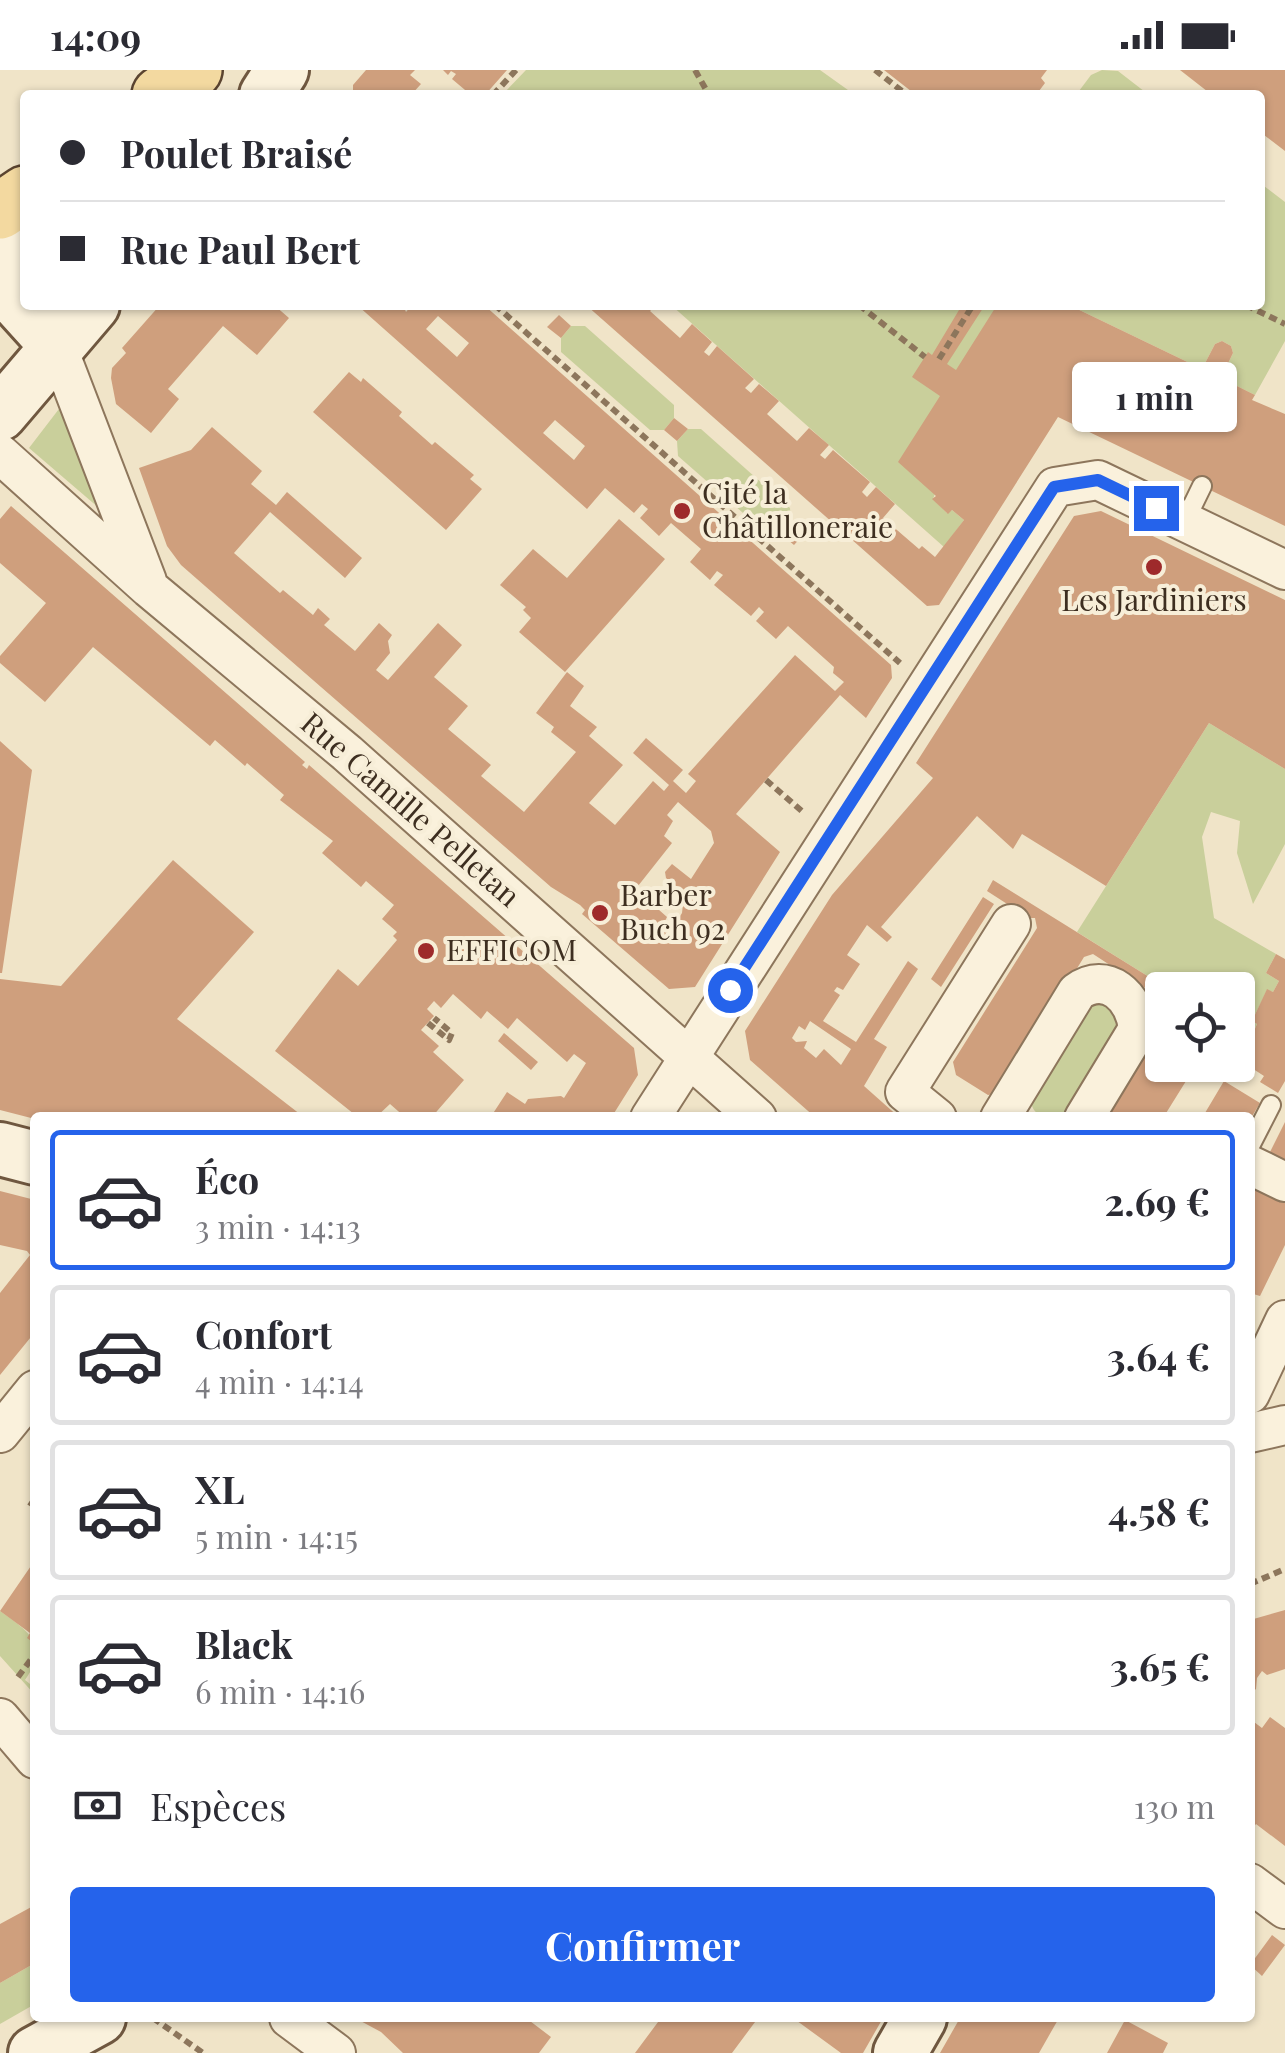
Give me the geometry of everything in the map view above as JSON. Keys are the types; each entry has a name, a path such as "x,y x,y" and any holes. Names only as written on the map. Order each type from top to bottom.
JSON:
{"main road":[{"path":"167,90 194,70"},
{"path":"13,198 10,294 20,301"},
{"path":"32,310 55,326"},
{"path":"0,414 55,326 84,310"},
{"path":"0,1149 30,1157"},
{"path":"35,2053 91,2022"},
{"path":"900,2053 918,2022"}],"street":[{"name":"Rue Camille Pelletan","path":"55,326 150,588"},
{"name":"Rue Camille Pelletan","path":"0,454 150,588 347,753 750,1112"},
{"path":"654,1112 1054,487 1098,480 1283,565"},
{"path":"929,1112 905,1092 1011,924"},
{"path":"1004,1112 1077,992 1086,985 1100,985 1124,994 1133,1003 1138,1028 1088,1112"},
{"path":"1255,1167 1285,1182"},
{"path":"1255,1383 1285,1320"},
{"path":"0,1433 30,1396"},
{"path":"1255,1432 1285,1425"},
{"path":"0,1718 30,1752"},
{"path":"1255,1887 1285,1908"},
{"path":"295,2022 336,2053"}],"lane":[{"path":"1185,522 1202,486"},
{"path":"1255,1137 1272,1105"}],"path":[{"path":"498,90 516,70"},
{"path":"874,70 900,90"},
{"path":"501,310 928,686"},
{"path":"866,310 925,356"},
{"path":"939,360 970,310"},
{"path":"1256,310 1285,324"},
{"path":"766,780 797,807"},
{"path":"1255,1582 1285,1569"},
{"path":"18,1676 30,1660"},
{"path":"160,2022 203,2053"}],"green space":[{"path":"526,70 820,70 848,90 507,90"},
{"path":"1102,70 1118,71 1143,90 1080,90 1091,75"},
{"path":"1265,187 1285,202 1285,341 1255,395 1221,378 1233,353 1231,346 1222,341 1215,344 1202,369 1079,310 1265,310"},
{"path":"677,310 1005,310 933,499 947,513 952,510 964,520 944,547"},
{"path":"571,326 585,326 674,405 674,418 664,430 650,430 561,352 561,338"},
{"path":"62,405 99,508 29,448"},
{"path":"688,429 701,429 790,508 791,521 780,533 767,534 678,456 677,441"},
{"path":"1209,723 1285,769 1285,844 1253,904 1237,853 1240,821 1211,812 1202,837 1214,918 1276,954 1266,973 1279,981 1273,992 1267,990 1255,1015 1255,972 1145,974 1077,932"},
{"path":"1099,994 1126,1022 1070,1112 1039,1112 1032,1106 1034,1089 1058,1046"},
{"path":"0,1611 30,1637 30,1671 25,1680 30,1689 0,1656"},
{"path":"30,1966 30,2007 0,2024 0,1983"}],"building":[{"path":"366,70 415,70 410,75 421,84 416,90 353,90"},
{"path":"443,70 507,70 489,90 465,90 452,79 456,74 451,71 448,75"},
{"path":"884,70 1047,70 1040,90 910,90"},
{"path":"1180,70 1285,70 1285,151 1265,136 1265,90 1206,90"},
{"path":"156,310 280,310 289,318 257,355 223,326 168,389 179,399 151,433 116,404 112,368 126,353 122,348"},
{"path":"363,310 490,310 891,665 892,678 866,718 840,695 736,814 780,852 695,987 669,989 582,914 585,910 580,905 551,887 181,565 167,546 139,468 191,450 212,427 262,471 251,484 276,505 287,492 362,558 345,578 270,512 234,553 280,593 283,590 313,615 318,608 330,619 324,625 355,651 379,623 392,635 388,641 390,653 376,670 388,680 438,623 462,645 434,677 468,706 448,729 491,765 481,776 524,812 576,752 551,732 554,727 536,713 567,672 584,686 570,706 597,727 589,736 623,765 589,803 615,825 653,781 664,791 669,785 633,753 646,738 683,770 673,781 686,793 696,781 688,774 795,655 835,691 844,682 833,673 834,667 788,626 776,639 756,621 764,612 759,607 751,616 714,585 723,575 717,571 710,580 690,562 701,549 671,523 659,536 640,518 648,509 642,504 634,513 605,488 587,509","holes":["438,316 469,343 457,357 426,329","555,420 585,446 574,460 543,433","678,802 711,831 714,843 691,879 672,864 665,872 666,878 692,899 683,904 673,928 665,921 667,917 641,894 637,899 628,891 638,886 672,843 664,836 673,821 667,815"]},
{"path":"592,310 651,310 680,338 692,324 712,342 704,352 709,356 717,346 754,379 745,388 751,393 759,384 779,401 767,414 797,441 809,428 829,445 820,455 825,459 833,450 870,482 862,492 867,497 876,487 895,504 883,518 919,549 922,546 935,557 964,520 952,510 948,514 932,499 936,496 898,462 940,396 912,377 928,352 932,355 959,310 982,310 947,364 956,370 994,310 1079,310 1202,369 1215,344 1222,341 1231,346 1233,353 1221,378 1255,395 1252,400 1285,414 1285,526 1058,417 939,605 927,606"},
{"path":"559,315 571,326 561,338 547,327"},
{"path":"349,372 361,382 363,378 432,445 435,442 474,475 470,479 482,489 446,530 313,412"},
{"path":"674,418 688,429 677,441 664,430"},
{"path":"11,506 305,762 302,765 307,769 309,765 634,1048 638,1075 615,1112 494,1112 507,1092 525,1104 528,1099 564,1098 586,1063 574,1054 567,1062 517,1018 508,1029 487,1011 481,1019 453,994 441,1008 434,1001 427,1009 434,1016 421,1030 439,1046 433,1052 464,1080 436,1112 399,1112 390,1104 381,1112 351,1112 275,1051 338,969 358,986 397,940 393,936 397,932 382,919 394,905 366,881 361,887 322,853 333,841 280,800 284,795 247,763 245,766 215,740 210,746 93,647 45,702 0,663 0,656 46,603 0,563 0,519"},
{"path":"1101,511 1285,600 1285,769 1209,723 1106,886 1022,834 1013,849 977,816 881,927 892,937 887,942 867,925 847,955 860,964 843,990 837,987 834,991 840,995 823,1021 856,1042 908,961 918,969 874,1039 887,1047 864,1086 893,1112 809,1112 750,1060 745,1031 832,895 933,778 916,763 1074,516","holes":["810,1021 851,1049 841,1065 824,1049 816,1058 804,1048 807,1041 796,1042 792,1038 799,1026 805,1030"]},
{"path":"619,519 665,559 565,672 519,632 531,618 523,610 526,607 500,585 533,549 567,578"},
{"path":"791,521 805,533 794,545 780,533"},
{"path":"0,741 32,770 2,973 0,973"},
{"path":"173,860 254,932 177,1019 297,1112 30,1112 30,1118 0,1110 0,979 61,986"},
{"path":"993,880 1145,974 1145,988 1093,954 1084,957 1001,1092 988,1095 956,1075 953,1062 1037,928 1035,918 987,891"},
{"path":"983,897 994,904 941,987 931,979"},
{"path":"1276,954 1285,959 1285,1081 1278,1093 1260,1082 1264,1076 1255,1070 1255,1015 1267,989 1273,992 1279,981 1266,973"},
{"path":"504,1033 538,1062 531,1070 498,1041"},
{"path":"1145,1043 1145,1082 1185,1082 1167,1112 1103,1112"},
{"path":"1226,1082 1260,1103 1255,1112 1206,1112"},
{"path":"1285,1122 1285,1164 1268,1156"},
{"path":"1255,1185 1285,1200 1285,1245 1260,1296 1255,1294"},
{"path":"0,1191 30,1199 30,1255 0,1245"},
{"path":"30,1255 30,1338 0,1375 0,1293"},
{"path":"30,1567 30,1633 0,1611"},
{"path":"1285,1610 1285,1669 1267,1675 1262,1671 1255,1690 1255,1619"},
{"path":"1270,1717 1285,1728 1285,1846 1255,1825 1255,1723 1262,1728"},
{"path":"30,1908 30,1966 0,1983 0,1924"},
{"path":"1272,1935 1285,1945 1262,1976 1255,1970 1255,1958"},
{"path":"362,2022 531,2022 551,2037 539,2053 403,2053 381,2032"},
{"path":"658,2022 755,2022 732,2053 635,2053"},
{"path":"798,2022 881,2022 863,2053 841,2053"},
{"path":"958,2022 1057,2022 1039,2053 940,2053"},
{"path":"1124,2022 1168,2043 1163,2053 1107,2053"}],"place":[{"name":"Cité la Châtilloneraie","path":"682,511"},
{"name":"Les Jardiniers","path":"1154,567"},
{"name":"Barber Buch 92","path":"600,913"},
{"name":"EFFICOM","path":"426,951"}],"route":[{"path":"730,990 1054,487 1098,480 1156,508"}]}
